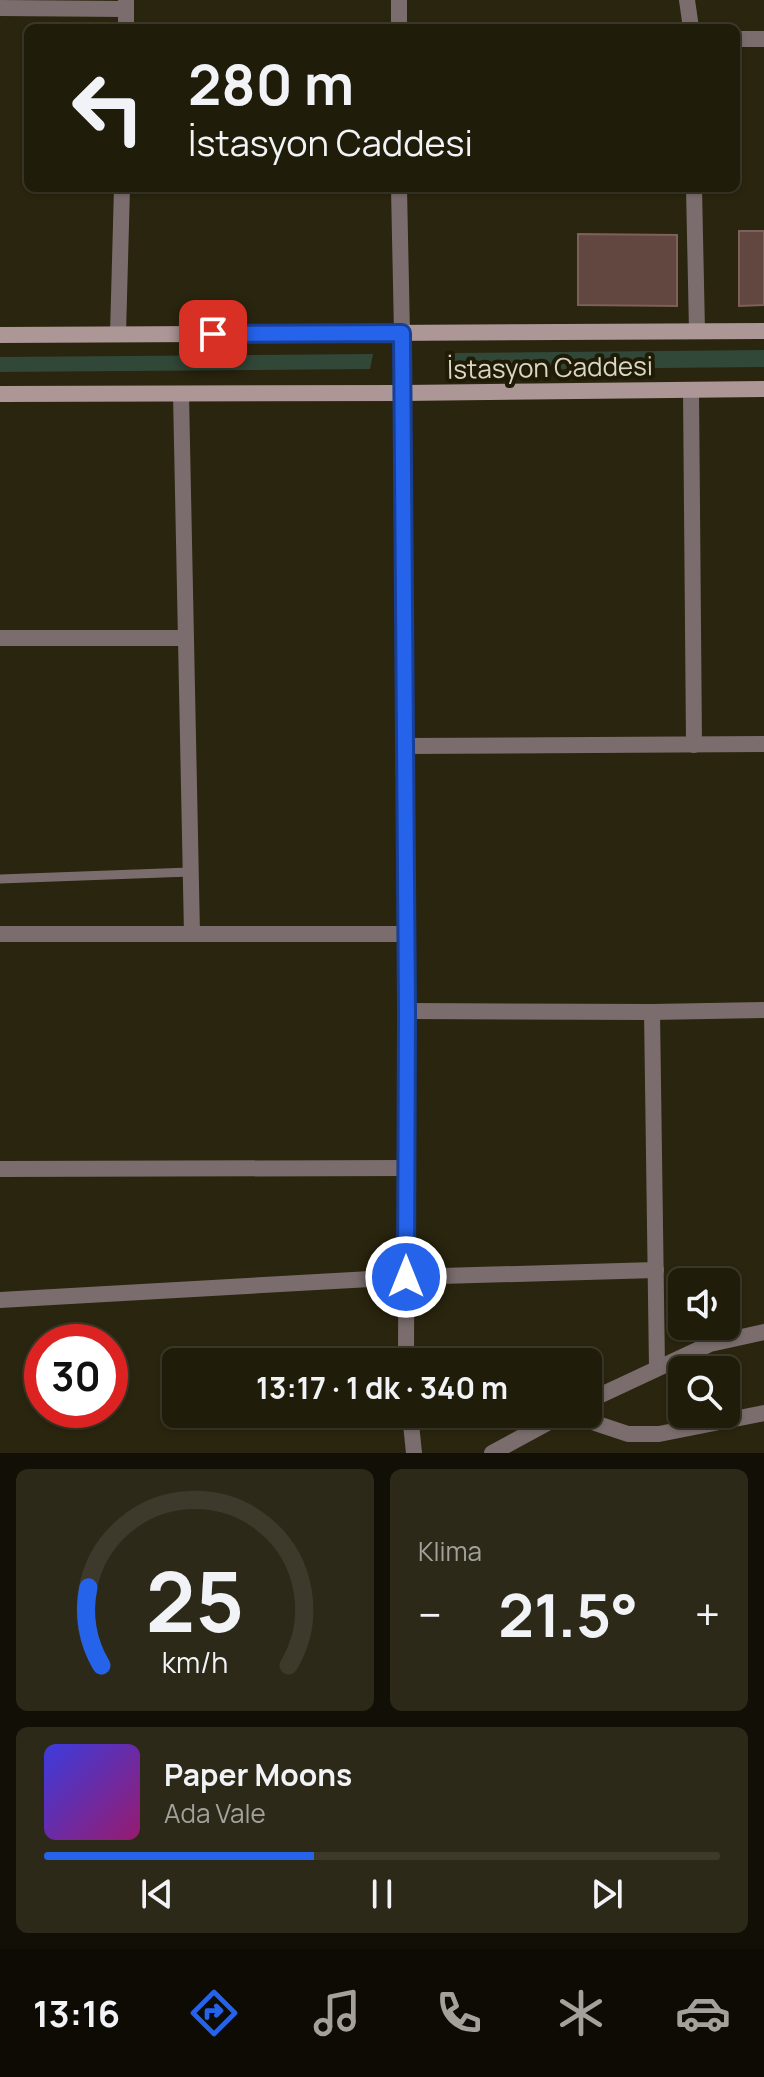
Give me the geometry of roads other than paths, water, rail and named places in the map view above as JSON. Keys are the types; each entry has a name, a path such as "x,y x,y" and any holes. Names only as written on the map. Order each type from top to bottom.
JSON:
{"main road":[{"name":"İstasyon Caddesi","path":"0,335 764,331"},
{"name":"İstasyon Caddesi","path":"0,394 764,389"}],"street":[{"path":"399,0 399,24"},
{"path":"687,0 690,24"},
{"path":"0,8 126,4"},
{"path":"740,39 764,39"},
{"path":"118,334 122,192"},
{"path":"399,192 407,1011 406,1348"},
{"path":"694,192 697,331"},
{"path":"691,390 694,745"},
{"path":"181,394 192,934"},
{"path":"0,638 186,638"},
{"path":"405,746 764,744"},
{"path":"0,934 406,934"},
{"path":"407,1011 764,1010"},
{"path":"652,1012 657,1368"},
{"path":"0,1169 407,1168"},
{"path":"0,1300 406,1277 656,1270"},
{"path":"602,1394 710,1344 764,1332"},
{"path":"602,1426 628,1434 659,1434 764,1413"},
{"path":"411,1428 414,1453"},
{"path":"492,1453 539,1428"}],"lane":[{"path":"0,879 190,872"}]}
